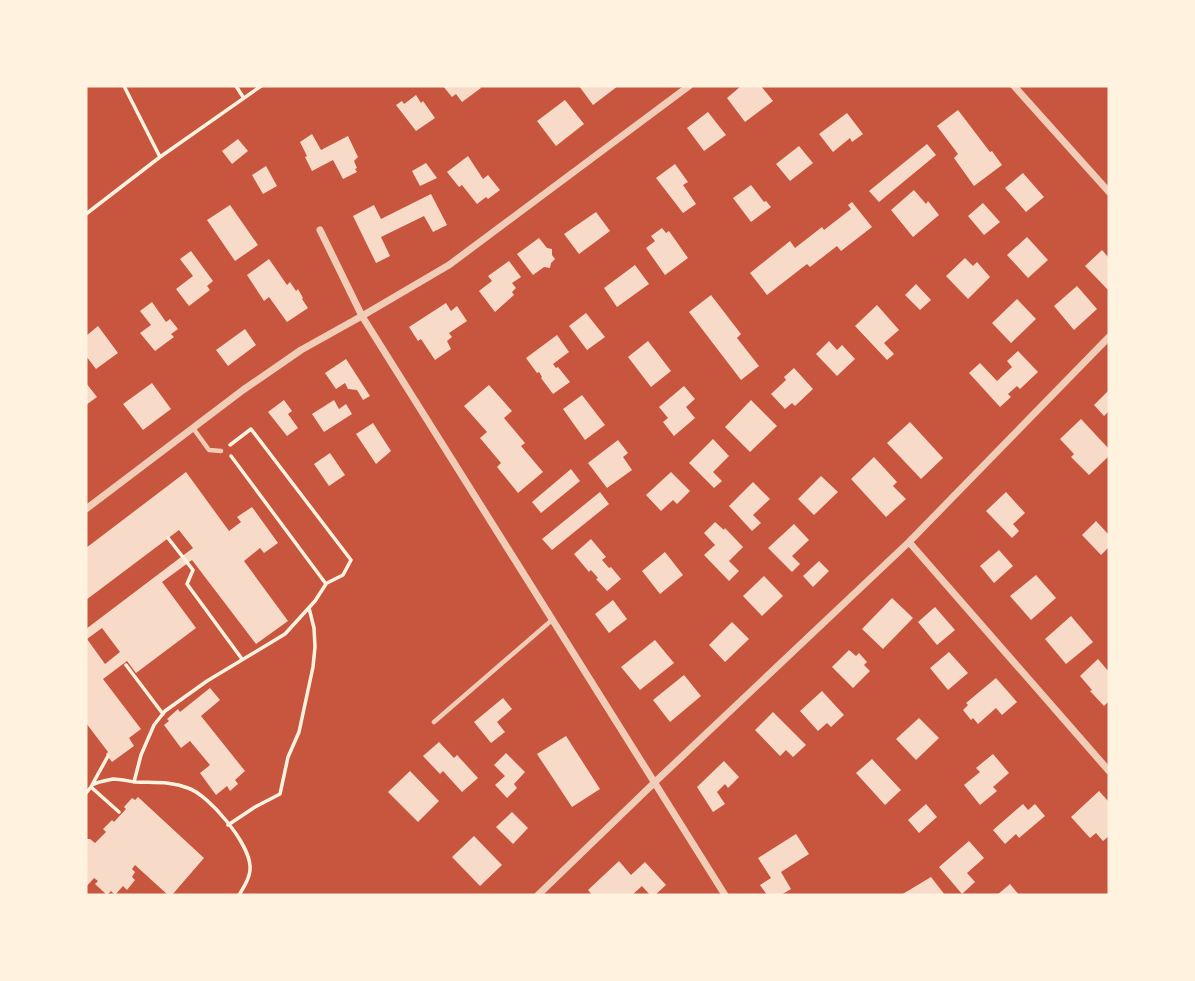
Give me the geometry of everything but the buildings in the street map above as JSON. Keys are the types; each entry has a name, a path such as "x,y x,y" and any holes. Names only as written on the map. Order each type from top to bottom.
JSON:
{"street":[{"path":"86,509 243,390 301,350 449,265 689,86"},
{"path":"1014,86 1109,192"},
{"path":"320,230 362,316 725,895"},
{"path":"538,895 909,542 1109,337"},
{"path":"909,542 1109,771"}],"lane":[{"path":"193,428 209,450 221,451"},
{"path":"434,722 553,619"}],"path":[{"path":"124,86 160,157"},
{"path":"236,86 243,97"},
{"path":"86,205 88,212 261,86"},
{"path":"134,782 141,755 154,725 163,714 207,681 285,634 316,601 326,584 343,575 351,560 251,429 225,448 326,584"},
{"path":"168,538 192,570 187,584 242,659"},
{"path":"228,825 281,794 288,757 299,732 313,667 314,628 309,608"},
{"path":"126,665 163,714"},
{"path":"86,793 108,756"},
{"path":"91,786 112,779 164,782 189,788 200,794 214,807 244,848 250,865 248,877 239,895"},
{"path":"91,786 119,812"}]}
